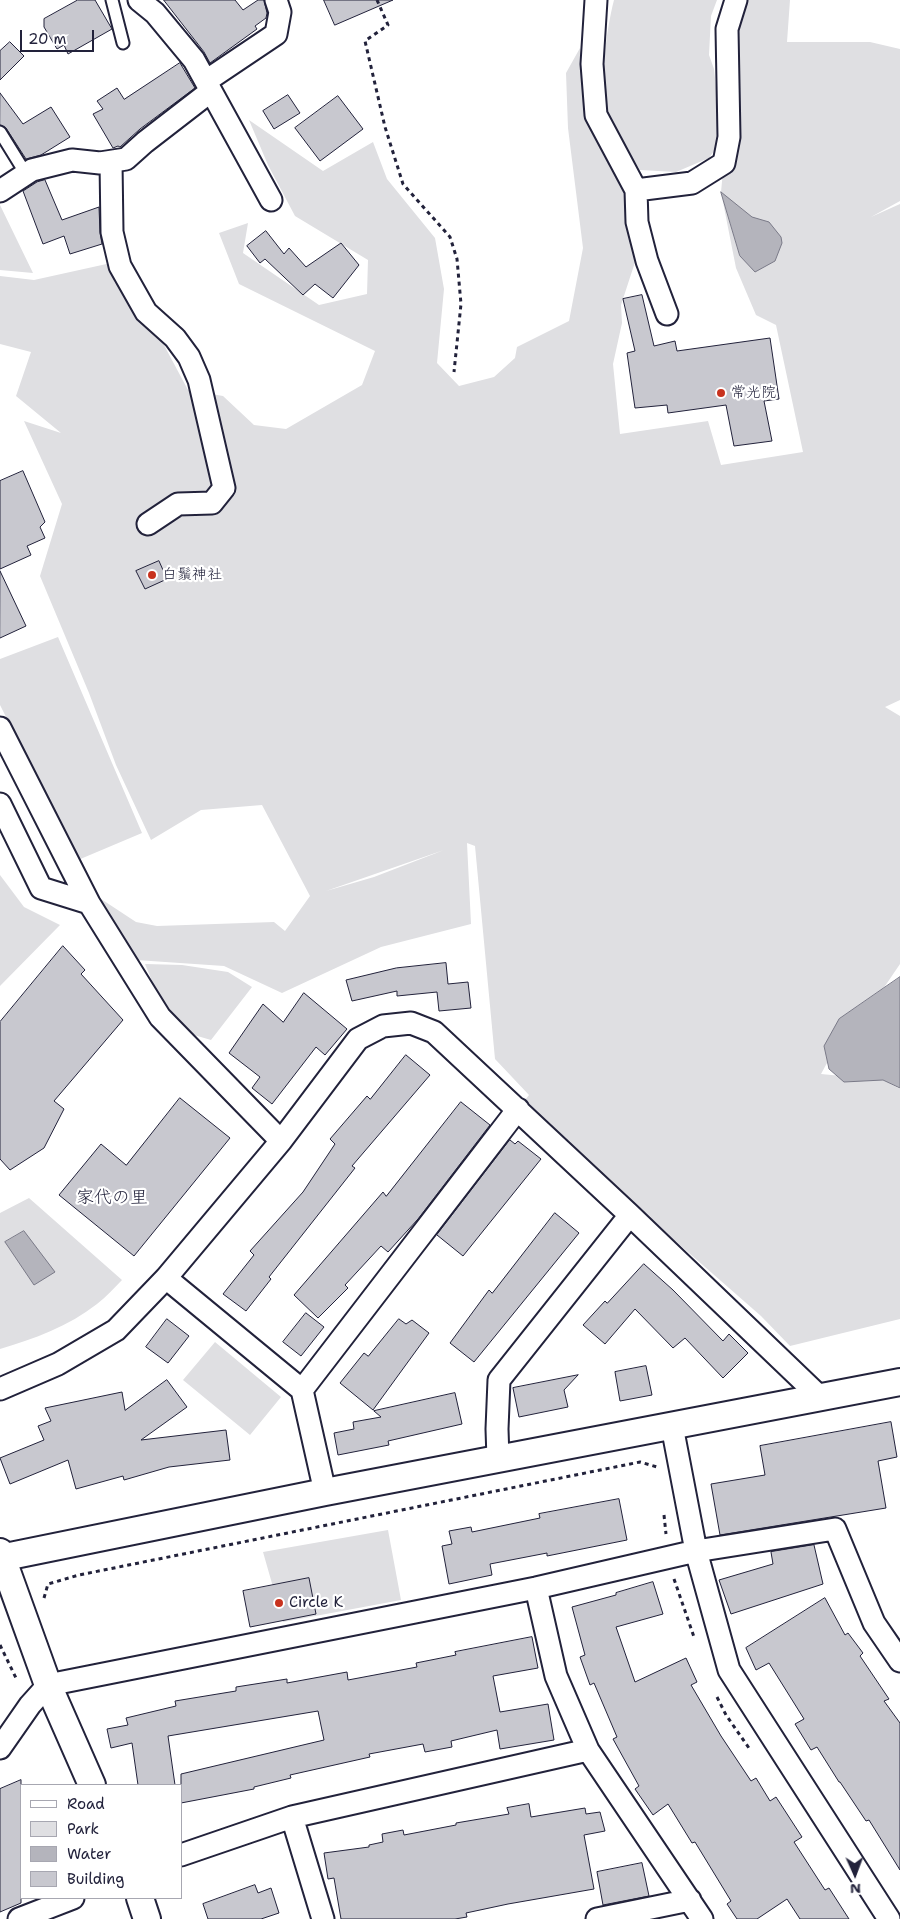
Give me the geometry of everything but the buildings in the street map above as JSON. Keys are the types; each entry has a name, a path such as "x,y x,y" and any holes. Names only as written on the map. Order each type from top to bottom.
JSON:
{"street":[{"path":"139,0 155,13 194,60 271,200"},
{"path":"0,191 32,170 72,160 100,163 126,159 208,86 276,34 280,12 276,0"},
{"path":"596,0 592,64 596,115 636,190 638,222 647,261 667,314"},
{"path":"636,190 692,183 724,163 729,137 727,29 736,0"},
{"path":"111,162 112,232 120,266 146,312 175,338 189,357 199,380 224,488 212,503 178,504 148,524"},
{"path":"0,728 89,903 160,1017 281,1141"},
{"path":"0,804 41,888 89,903"},
{"path":"0,1389 58,1364 116,1330 166,1278 281,1141 358,1039 383,1026 411,1023 434,1032 630,1215 820,1397"},
{"path":"302,1390 518,1110"},
{"path":"498,1459 499,1380 630,1215"},
{"path":"166,1278 302,1390 325,1492"},
{"path":"92,1784 48,1685 1,1556 900,1382"},
{"path":"672,1426 696,1550 729,1670 890,1919"},
{"path":"0,1748 30,1705 48,1685 536,1588 696,1550 834,1529 874,1623 900,1661"},
{"path":"536,1588 556,1676 588,1750 702,1919"},
{"path":"182,1854 292,1817 588,1750"},
{"path":"292,1817 323,1919"},
{"path":"19,1919 70,1899"},
{"path":"140,1899 147,1919"},
{"path":"597,1919 690,1900"}],"lane":[{"path":"112,0 123,43"},
{"path":"0,132 26,174"}],"path":[{"path":"377,0 388,25 365,41 384,126 403,184 450,237 457,259 461,304 454,372"}],"green space":[{"path":"614,0 717,0 711,16 709,55 714,69 720,125 716,148 709,158 676,172 640,170 620,138 610,119 604,92 604,60"},
{"path":"743,0 790,0 787,42 870,42 900,49 900,201 871,217 900,204 900,700 885,707 900,716 900,964 883,989 858,1006 821,1074 883,1080 900,1089 900,1319 790,1346 761,1316 633,1204 518,1109 529,1095 495,1059 475,846 467,843 471,924 381,947 282,993 224,966 136,960 95,895 136,922 157,926 274,922 285,931 310,896 262,805 201,810 151,840 116,765 89,693 40,576 62,504 24,421 61,433 16,396 31,352 0,344 0,276 34,280 111,263 115,283 134,289 188,390 223,396 254,425 286,429 362,385 375,351 239,284 219,233 248,223 243,253 319,305 367,294 368,260 295,216 268,165 249,120 323,171 373,142 387,179 435,238 444,289 437,363 459,386 494,377 515,358 517,347 569,321 583,248 568,128 566,73 580,48 586,105 630,178 638,253 621,305 622,323 613,364 620,434 708,421 721,465 803,452 776,325 756,315 736,268 721,192 729,108 734,16","holes":["444,850 374,877 326,891"]},
{"path":"0,205 33,273 0,270"},
{"path":"58,637 142,833 78,860 0,705 0,659"},
{"path":"0,875 24,907 60,925 0,986"},
{"path":"145,964 182,965 228,972 252,987 211,1040 194,1035 184,1027 157,993"},
{"path":"29,1198 122,1280 100,1301 75,1319 26,1341 0,1349 0,1213"},
{"path":"215,1342 281,1397 250,1435 183,1380"},
{"path":"388,1530 401,1600 283,1622 263,1552"}],"water":[{"path":"721,192 752,217 769,222 781,237 782,243 775,261 755,272 740,256"},
{"path":"900,977 900,1088 883,1080 844,1082 829,1069 824,1046 839,1019"},
{"path":"24,1231 55,1272 34,1285 5,1242"}],"place":[{"name":"常光院","path":"721,393"},
{"name":"白鬚神社","path":"152,575"},
{"name":"Circle K","path":"279,1603"}],"district":[{"name":"家代の里","path":"112,1198"}]}
